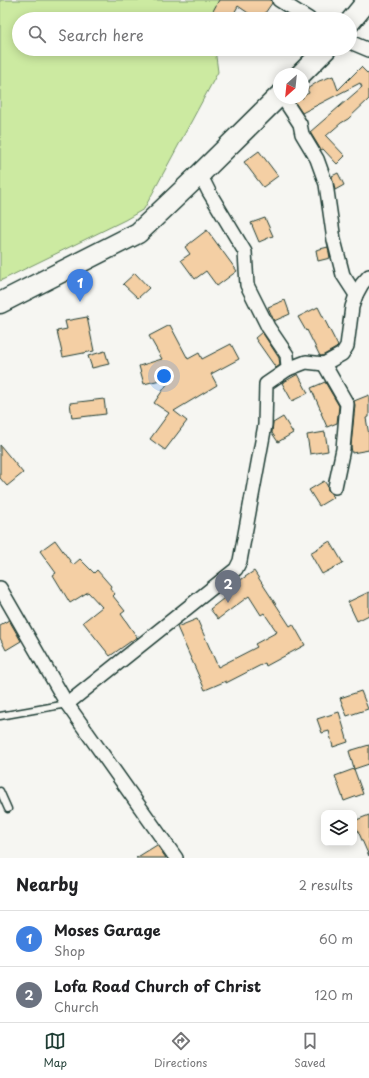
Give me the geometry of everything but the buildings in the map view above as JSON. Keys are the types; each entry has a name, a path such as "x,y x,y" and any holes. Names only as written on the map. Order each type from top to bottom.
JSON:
{"main road":[{"path":"357,13 368,0"},
{"path":"307,68 319,56"},
{"path":"0,303 138,233 273,102"}],"street":[{"path":"279,0 298,12"},
{"path":"357,45 369,50"},
{"path":"287,104 300,124 302,134 317,159 326,184 334,240 343,275 356,295"},
{"path":"200,174 245,252 247,285 268,327 287,356 288,369"},
{"path":"68,704 236,569 240,561 265,425 266,384 288,369 306,362 324,364 342,354 347,346 352,307 356,295 362,284 369,276"},
{"path":"324,364 347,404 343,449 335,487"},
{"path":"0,588 68,704 176,858"}],"lane":[{"path":"0,716 68,704"},
{"path":"0,791 8,809"}],"green space":[{"path":"0,0 236,0 233,12 12,12 12,56 216,56 218,72 144,209 125,220 0,281"}],"place":[{"name":"Moses Garage","path":"80,302"},
{"name":"Lofa Road Church of Christ","path":"228,603"}]}
